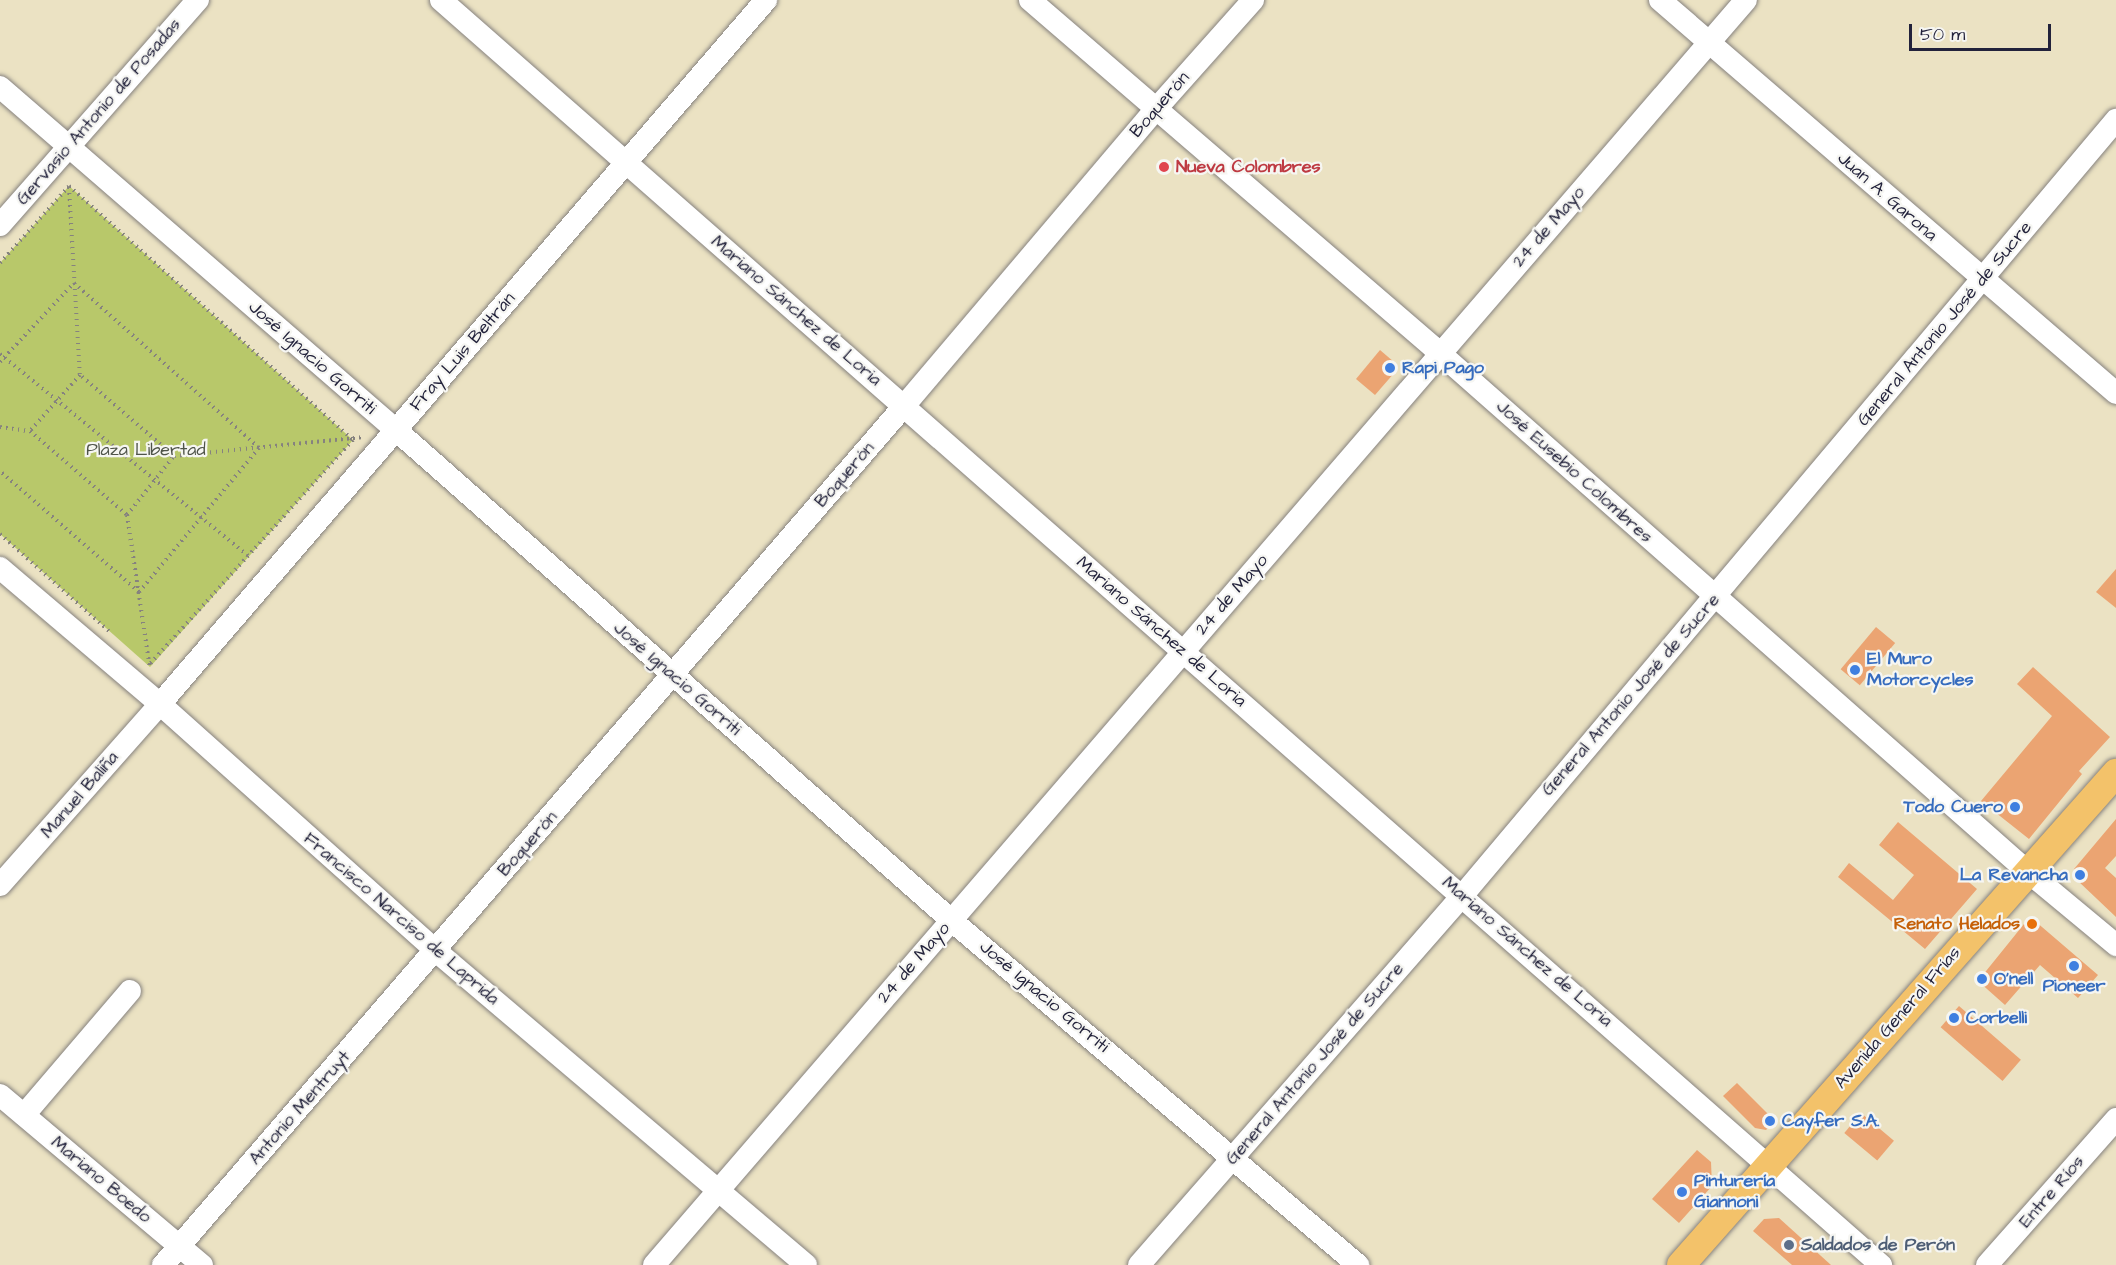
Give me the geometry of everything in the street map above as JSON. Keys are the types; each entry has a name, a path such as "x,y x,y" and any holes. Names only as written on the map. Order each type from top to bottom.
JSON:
{"main road":[{"name":"Avenida General Frías","path":"1681,1265 2116,773"}],"street":[{"name":"Gervasio Antonio de Posadas","path":"0,225 198,0"},
{"name":"Mariano Sánchez de Loria","path":"441,0 1881,1265"},
{"name":"Fray Luis Beltrán","path":"160,705 766,0"},
{"name":"José Eusebio Colombres","path":"1030,0 1439,353 2027,871 2116,945"},
{"name":"Boquerón","path":"436,951 1156,109 1252,0"},
{"name":"Juan A. Garona","path":"1660,0 2116,393"},
{"name":"24 de Mayo","path":"654,1265 1746,0"},
{"name":"José Ignacio Gorriti","path":"0,87 396,430 951,920 1234,1157 1358,1265"},
{"name":"General Antonio José de Sucre","path":"1139,1265 1462,896 2116,120"},
{"name":"Francisco Narciso de Laprida","path":"0,568 160,705 436,951 806,1265"},
{"name":"Manuel Baliña","path":"0,885 160,705"},
{"name":"Antonio Mentruyt","path":"163,1265 436,951"},
{"path":"24,1115 130,992"},
{"name":"Mariano Boedo","path":"0,1095 202,1265"},
{"name":"Entre Ríos","path":"1987,1265 2116,1119"}],"path":[{"path":"0,263 69,186"},
{"path":"30,430 80,375 69,186"},
{"path":"69,186 353,440"},
{"path":"0,362 2,356 75,283"},
{"path":"75,283 259,448"},
{"path":"2,356 249,556"},
{"path":"80,375 174,456"},
{"path":"0,428 30,430 127,515 150,667"},
{"path":"127,515 174,456 353,440"},
{"path":"150,667 353,440"},
{"path":"139,592 259,448"},
{"path":"0,471 139,592"},
{"path":"0,534 114,636"},
{"path":"141,659 150,667"}],"green space":[{"name":"Plaza Libertad","path":"69,186 353,440 150,667 0,534 0,263"}],"building":[{"path":"1380,350 1394,362 1395,372 1375,395 1356,379"},
{"path":"2116,569 2116,608 2096,592"},
{"path":"1876,627 1895,643 1860,685 1841,669"},
{"path":"2033,667 2110,737 2079,771 2082,774 2029,839 1981,801 2052,716 2017,684"},
{"path":"2116,819 2116,856 2105,868 2116,878 2116,917 2077,880 2074,869"},
{"path":"1898,822 1977,889 1925,949 1838,877 1849,863 1893,900 1914,875 1879,845"},
{"path":"2035,921 2098,975 2078,998 2040,965 2005,1005 1978,981 2024,924"},
{"path":"1959,1006 2021,1060 2003,1081 1941,1027"},
{"path":"1737,1083 1775,1121 1766,1130 1755,1128 1723,1096"},
{"path":"1861,1113 1894,1141 1877,1161 1844,1133"},
{"name":"Pinturería Giannoni","path":"1697,1150 1711,1162 1712,1186 1679,1223 1652,1199"},
{"name":"Saldados de Perón","path":"1779,1218 1831,1265 1792,1265 1753,1231 1764,1219"}],"place":[{"name":"Nueva Colombres","path":"1164,167"},
{"name":"Rapi Pago","path":"1390,368"},
{"name":"El Muro Motorcycles","path":"1855,670"},
{"name":"Todo Cuero","path":"2015,807"},
{"name":"La Revancha","path":"2080,875"},
{"name":"Renato Helados","path":"2032,924"},
{"name":"Pioneer","path":"2074,966"},
{"name":"O'nell","path":"1982,979"},
{"name":"Corbelli","path":"1954,1018"},
{"name":"Cayfer S.A.","path":"1770,1121"},
{"name":"Pinturería Giannoni","path":"1682,1192"},
{"name":"Saldados de Perón","path":"1789,1245"}]}
